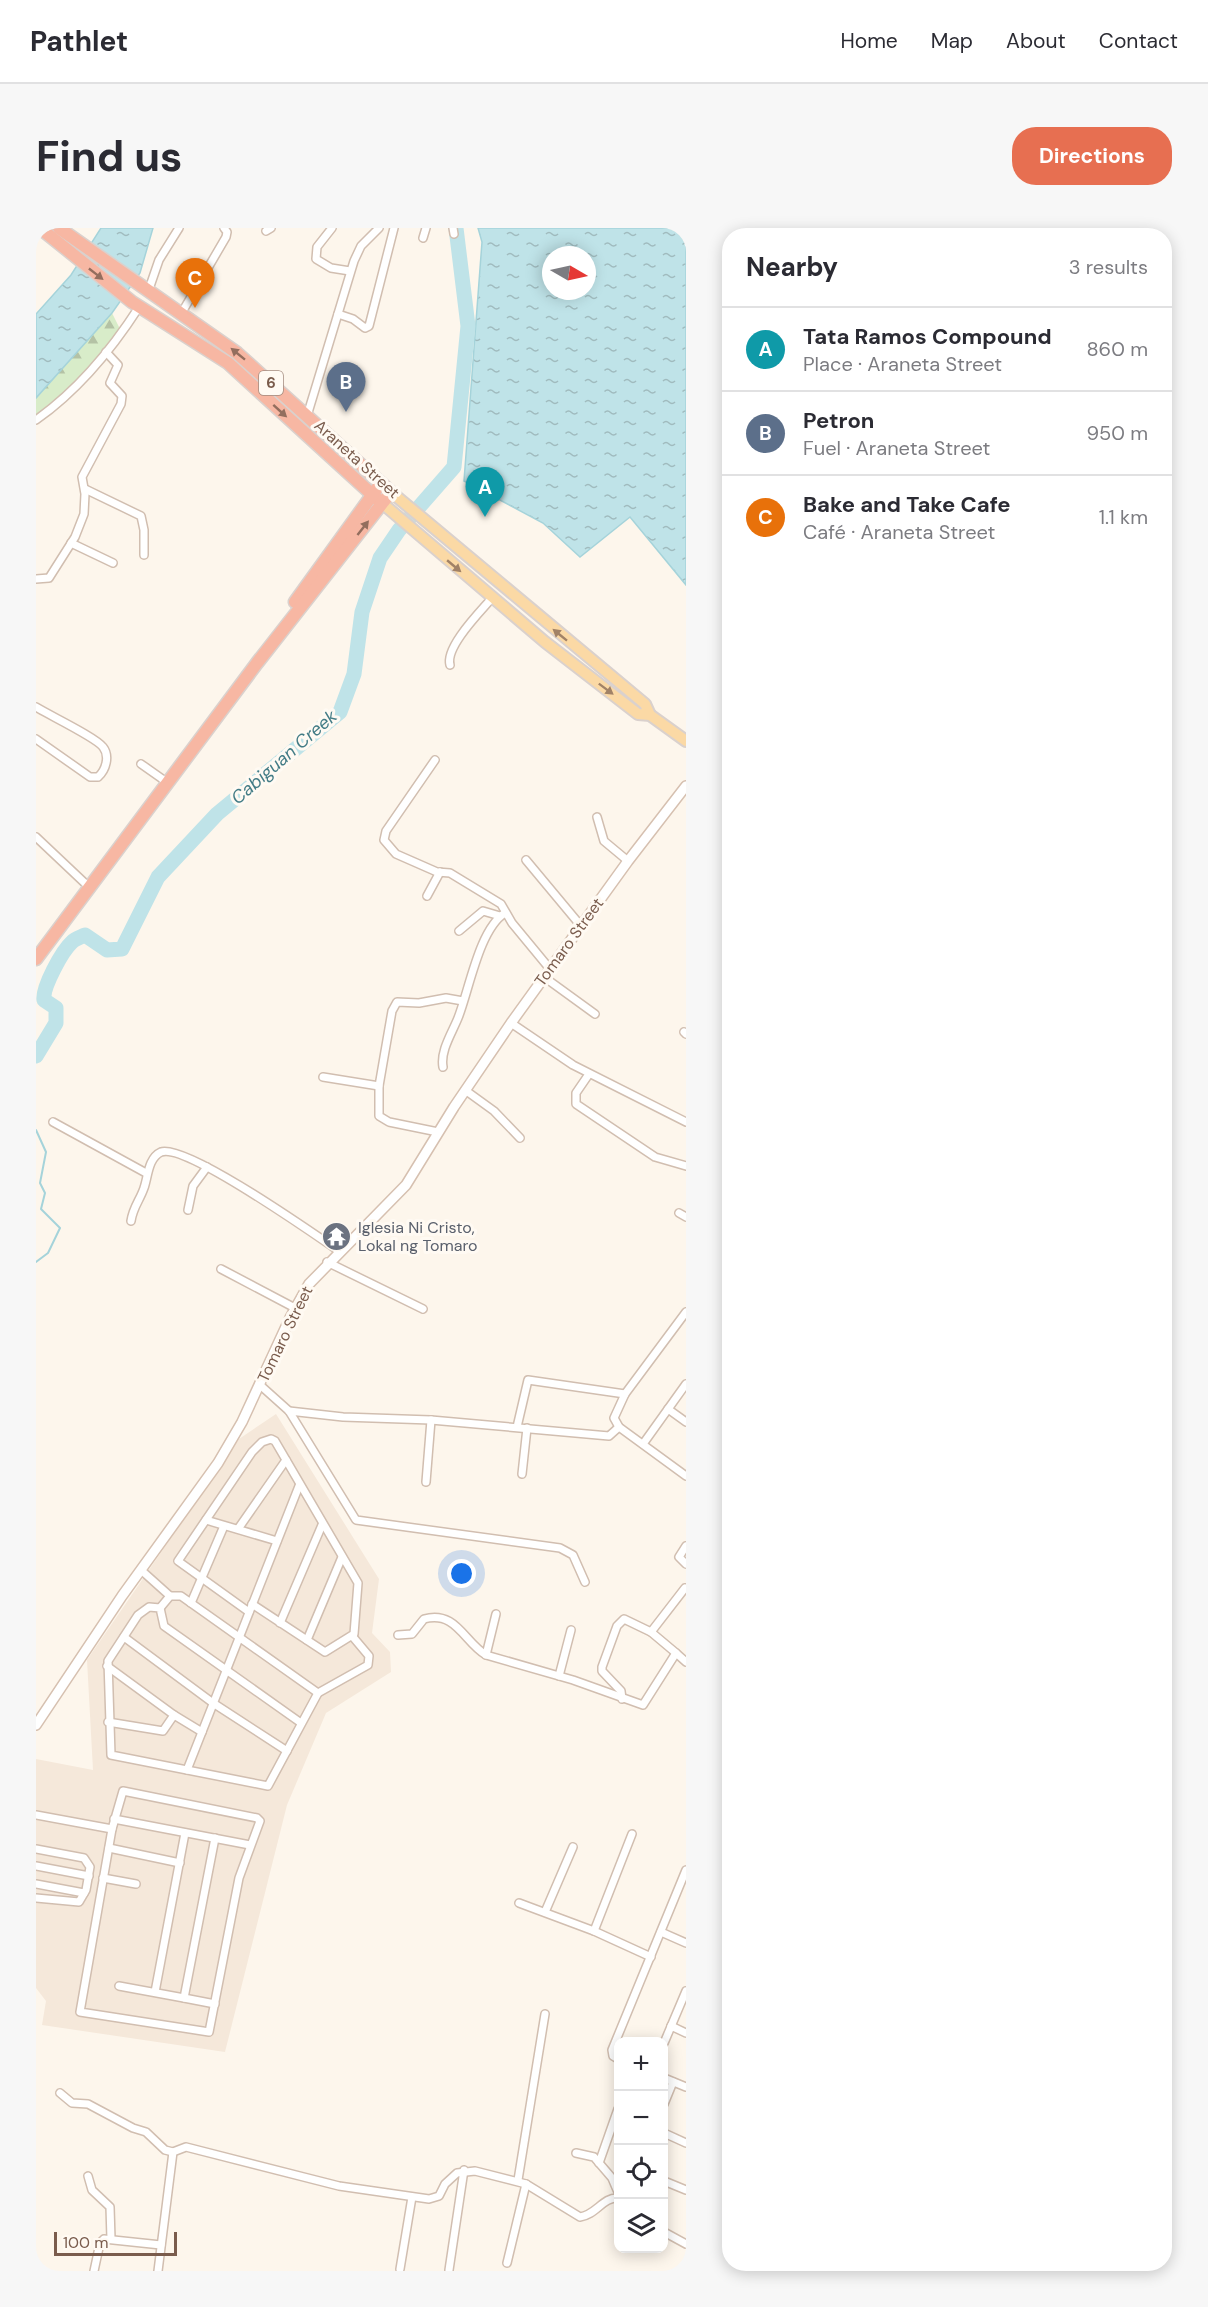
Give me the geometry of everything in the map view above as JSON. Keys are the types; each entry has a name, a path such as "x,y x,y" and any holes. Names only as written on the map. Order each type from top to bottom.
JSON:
{"highway":[{"name":"Araneta Street","path":"40,228 135,305 228,363 377,499"},
{"name":"Araneta Street","path":"64,232 237,353 391,492"},
{"path":"36,959 87,886 377,499 381,483"},
{"path":"377,499 391,492"},
{"path":"36,949 87,886"}],"main road":[{"name":"Araneta Street","path":"391,492 645,705 650,715 686,741"},
{"name":"Araneta Street","path":"377,499 492,598 638,714 650,715"}],"street":[{"path":"145,290 159,260 179,228"},
{"path":"181,314 226,237 227,232 224,228"},
{"path":"332,228 317,247 316,260 331,268 350,271"},
{"path":"301,429 350,271 361,246 379,228"},
{"path":"338,314 353,319 365,328 369,326 394,228"},
{"path":"423,238 426,228"},
{"path":"36,420 73,388 106,352 135,305"},
{"path":"36,579 49,578 71,543 84,514 85,489 82,477 122,399 110,383 118,365 106,352"},
{"path":"85,489 141,516 144,530 144,555"},
{"path":"71,543 113,563"},
{"path":"450,665 449,657 455,644 492,598"},
{"path":"36,707 100,743 107,755 105,766 98,777 90,777 36,739"},
{"path":"435,760 383,836 396,855 456,876 501,904 503,914 547,973 595,1014"},
{"path":"141,764 166,781"},
{"name":"Tomaro Street","path":"36,1725 141,1570 218,1463 260,1385 295,1308 309,1284 327,1262 406,1185 465,1090 511,1023 628,861 686,786"},
{"path":"597,817 604,841 628,861"},
{"path":"36,837 87,886"},
{"path":"526,860 581,926"},
{"path":"427,896 440,872"},
{"path":"459,931 483,911 503,914"},
{"path":"443,1067 444,1052 486,941 503,914"},
{"path":"438,1132 384,1120 376,1109 394,1005 397,1002 419,1003 446,998 463,1001"},
{"path":"511,1023 589,1074 686,1122"},
{"path":"589,1074 576,1093 576,1104 655,1157 686,1166"},
{"path":"323,1077 379,1086"},
{"path":"465,1090 494,1111 520,1138"},
{"path":"53,1122 146,1173"},
{"path":"131,1221 133,1207 144,1189 146,1173 159,1153 165,1151 193,1159 207,1167 257,1196 339,1251"},
{"path":"188,1210 193,1186 207,1167"},
{"path":"327,1262 423,1309"},
{"path":"221,1269 295,1308"},
{"path":"686,1312 624,1394 614,1418 619,1427 686,1476"},
{"path":"517,1427 528,1380 624,1394"},
{"path":"643,1444 686,1384"},
{"path":"260,1385 289,1411 356,1520 560,1548 573,1555 585,1582"},
{"path":"668,1410 686,1422"},
{"path":"289,1411 343,1417 431,1420 609,1436 619,1427"},
{"path":"426,1482 431,1420"},
{"path":"522,1474 527,1428"},
{"path":"160,1608 149,1607 143,1611 111,1655 107,1666 110,1752 114,1756 268,1786 318,1693 368,1665 369,1656 353,1637 358,1583 322,1526 275,1441 271,1439 262,1442 240,1468 178,1561 202,1580 328,1652 353,1637"},
{"path":"238,1529 286,1460"},
{"path":"187,1770 299,1486"},
{"path":"206,1520 276,1541"},
{"path":"191,1604 224,1526"},
{"path":"280,1623 322,1526"},
{"path":"686,1546 679,1557 686,1564"},
{"path":"307,1640 342,1557"},
{"path":"141,1570 170,1596"},
{"path":"651,1632 684,1588"},
{"path":"160,1608 170,1596 177,1594 318,1693"},
{"path":"160,1608 164,1626 301,1723"},
{"path":"486,1655 496,1614"},
{"path":"398,1635 412,1634 424,1620 446,1618 486,1655 559,1676 643,1705 676,1653"},
{"path":"622,1699 621,1691 602,1671 602,1667 617,1626 624,1619 651,1632 686,1662"},
{"path":"559,1676 571,1630"},
{"path":"124,1637 213,1703 287,1751"},
{"path":"107,1666 174,1715 202,1731"},
{"path":"108,1722 163,1731 174,1715"},
{"path":"128,1791 257,1818 259,1825 239,1878 211,2029 204,2032 80,2012 114,1819 121,1794 128,1791"},
{"path":"36,1815 112,1829"},
{"path":"114,1819 250,1845"},
{"path":"155,1992 185,1833"},
{"path":"594,1931 632,1834"},
{"path":"184,1998 215,1838"},
{"path":"545,1912 573,1847"},
{"path":"109,1848 180,1863"},
{"path":"36,1849 84,1858 90,1867 84,1893 76,1904 36,1898"},
{"path":"36,1866 89,1876"},
{"path":"619,2037 686,1870"},
{"path":"103,1878 136,1884"},
{"path":"36,1884 84,1893"},
{"path":"519,1903 594,1931 651,1957"},
{"path":"661,1932 686,1943"},
{"path":"119,1986 215,2004"},
{"path":"666,2037 686,1991"},
{"path":"518,2180 545,2014"},
{"path":"671,2026 686,2033"},
{"path":"668,2080 686,2087"},
{"path":"668,2093 673,2082"},
{"path":"60,2093 72,2103 88,2104 133,2128 146,2132 165,2150 173,2152"},
{"path":"599,2163 614,2120"},
{"path":"668,2135 686,2143"},
{"path":"158,2271 173,2152 178,2148 194,2148 339,2186 429,2199 439,2196 450,2178 464,2170 518,2180 580,2217 594,2212 607,2200 614,2199"},
{"path":"576,2153 590,2154 614,2183"},
{"path":"448,2270 464,2170"},
{"path":"88,2176 92,2190 110,2207 111,2239"},
{"path":"668,2183 686,2190"},
{"path":"507,2263 526,2184"},
{"path":"400,2269 412,2197"},
{"path":"668,2235 686,2244"},
{"path":"94,2271 100,2243 104,2239 161,2246"}],"shaded area":[{"path":"276,1414 379,1579 372,1633 390,1652 391,1672 326,1713 287,1805 225,2052 42,2025 46,2001 36,1988 36,1759 93,1770 87,1660 239,1439"}],"green space":[{"path":"112,313 122,333 73,388 36,420 36,398"}],"water":[{"path":"101,228 153,228 140,273 112,313 36,398 36,314 71,275"},
{"path":"478,228 686,228 686,585 630,517 580,557 543,523 464,481 482,242"}],"waterway":[{"name":"Cabiguan Creek","path":"36,1056 56,1023 56,1008 44,1000 46,987 63,953 73,941 85,935 107,950 122,949 158,877 217,814 340,712 354,674 362,612 380,558 399,530 454,467 468,326 456,228"},
{"name":"Cabiguan Creek","path":"36,1130 46,1152 40,1183 45,1193 41,1209 60,1228 48,1253 36,1262"}],"place":[{"name":"Bake and Take Cafe","path":"195,308"},
{"name":"Petron","path":"346,412"},
{"name":"Tata Ramos Compound","path":"485,517"},
{"name":"Iglesia Ni Cristo, Lokal ng Tomaro","path":"337,1236"}]}
